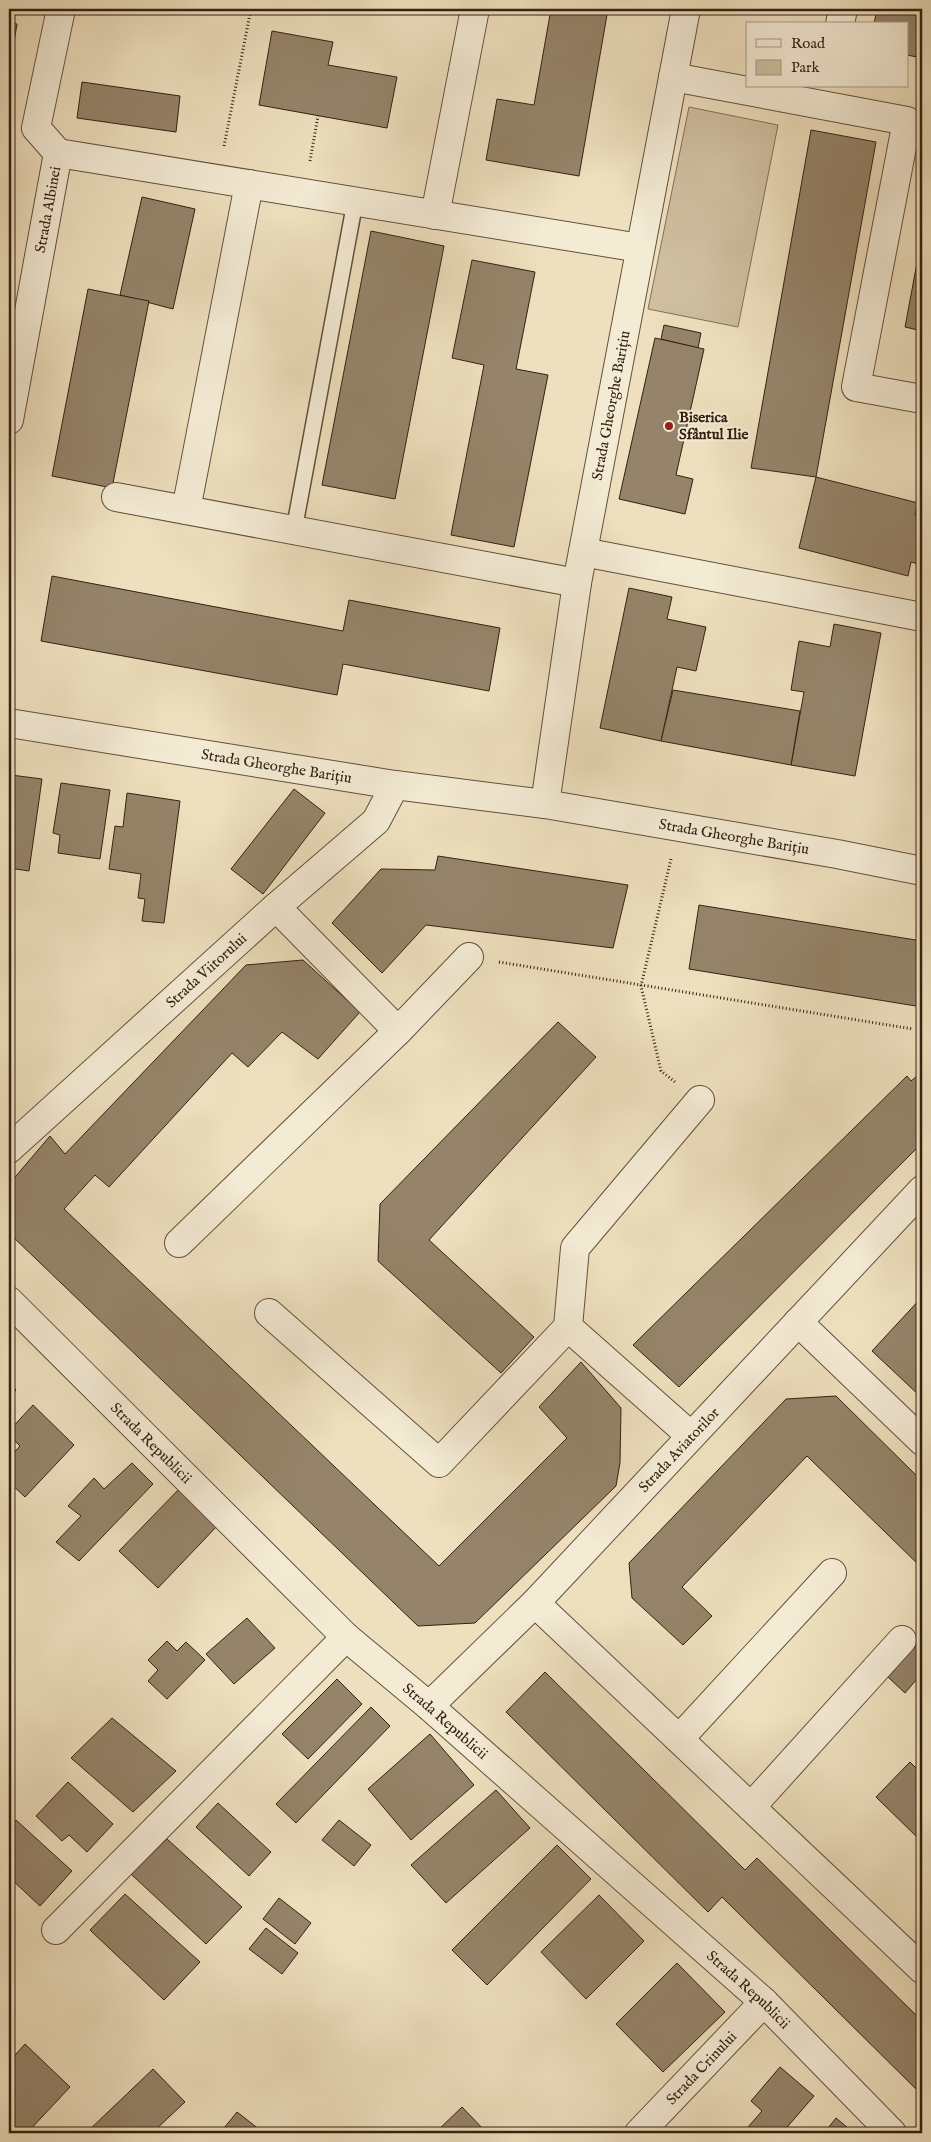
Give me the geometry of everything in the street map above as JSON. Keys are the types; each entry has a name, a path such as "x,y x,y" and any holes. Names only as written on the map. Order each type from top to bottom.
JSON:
{"street":[{"name":"Strada Albinei","path":"9,420 58,153 36,128 61,9"},
{"path":"434,214 475,9"},
{"name":"Strada Gheorghe Barițiu","path":"545,804 577,583 686,9"},
{"path":"840,22 843,9"},
{"path":"673,77 746,86"},
{"path":"761,88 825,96 907,121 910,168 856,387 922,399"},
{"path":"58,153 640,248"},
{"path":"186,510 249,184"},
{"path":"116,497 577,583"},
{"path":"583,552 922,617"},
{"name":"Strada Gheorghe Barițiu","path":"9,723 395,785 545,804 837,854 922,871"},
{"name":"Strada Viitorului","path":"9,1149 276,908 376,821 395,785"},
{"path":"276,908 398,1031"},
{"path":"179,1243 398,1031 470,957"},
{"path":"269,1314 439,1464 568,1327 575,1248 700,1100"},
{"name":"Strada Aviatorilor","path":"429,1706 535,1603 922,1190"},
{"name":"Strada Republicii","path":"9,1301 346,1637 429,1706 764,2002 892,2133"},
{"path":"798,1322 922,1440"},
{"path":"568,1327 691,1436"},
{"path":"679,1739 832,1573"},
{"path":"535,1603 922,1969"},
{"path":"56,1930 346,1637"},
{"path":"751,1807 902,1640"},
{"name":"Strada Crinului","path":"639,2133 764,2002"}],"lane":[{"path":"294,530 355,202"}],"path":[{"path":"217,179 251,9"},
{"path":"305,194 318,116"},
{"path":"679,828 641,986 661,1071 700,1100"},
{"path":"470,957 913,1029"}],"green space":[{"path":"689,107 778,125 738,327 648,309"}],"building":[{"path":"551,9 608,9 579,176 486,160 497,99 534,105"},
{"path":"877,9 922,9 922,58 908,55 908,22 874,22"},
{"path":"9,23 17,24 9,73"},
{"path":"272,31 333,42 328,65 397,77 387,128 259,105"},
{"path":"82,82 180,96 176,132 77,118"},
{"path":"811,130 876,142 816,477 751,468"},
{"path":"142,197 195,209 173,309 120,295"},
{"path":"371,231 444,246 395,499 322,485"},
{"path":"922,236 922,331 905,327"},
{"path":"472,260 535,272 516,369 548,375 514,547 451,535 484,365 452,358"},
{"path":"88,289 149,301 112,488 52,476"},
{"path":"664,325 701,333 698,348 661,339"},
{"path":"655,338 704,349 676,475 693,479 685,514 619,499"},
{"path":"816,477 918,503 915,515 922,516 922,565 911,562 908,576 799,548"},
{"path":"52,576 343,631 349,600 500,628 489,691 343,664 337,695 41,641"},
{"path":"629,588 672,597 667,619 706,627 696,671 677,667 661,741 600,728"},
{"path":"834,624 881,633 855,776 791,765 804,692 791,690 799,641 830,647"},
{"path":"673,690 800,711 791,765 661,741"},
{"path":"11,775 42,779 29,871 9,868 9,789"},
{"path":"61,783 110,790 100,859 58,853 60,835 53,833"},
{"path":"294,789 325,813 263,894 231,869"},
{"path":"127,793 180,801 164,923 142,921 145,899 138,898 141,874 109,869 115,826 123,827"},
{"path":"438,856 628,885 613,948 426,925 382,973 332,923 381,869 435,870"},
{"path":"699,905 922,941 922,1007 689,969"},
{"path":"303,960 360,1012 318,1059 282,1032 248,1067 232,1053 109,1187 95,1175 64,1209 439,1566 567,1438 539,1407 581,1362 621,1408 620,1463 616,1486 475,1623 418,1626 10,1234 10,1183 50,1136 65,1154 246,965"},
{"path":"558,1022 596,1057 429,1240 534,1337 501,1373 378,1261 380,1204"},
{"path":"922,1072 922,1143 679,1387 633,1345 907,1076 911,1081"},
{"path":"922,1297 922,1398 872,1351"},
{"path":"9,1384 16,1390 9,1398"},
{"path":"836,1396 922,1481 922,1568 807,1456 682,1587 712,1616 683,1645 632,1598 629,1563 786,1399"},
{"path":"33,1405 74,1445 25,1497 9,1482 9,1458 20,1446 9,1435 9,1431"},
{"path":"132,1463 153,1484 79,1561 56,1542 81,1516 68,1506 94,1478 104,1489"},
{"path":"181,1487 219,1524 158,1588 119,1551"},
{"path":"247,1618 275,1648 234,1684 206,1654"},
{"path":"922,1639 922,1673 905,1693 888,1677"},
{"path":"167,1641 177,1651 186,1642 205,1660 167,1699 148,1681 158,1670 148,1660"},
{"path":"545,1672 745,1870 757,1858 922,2021 922,2095 722,1897 708,1912 506,1712"},
{"path":"337,1679 362,1704 308,1759 282,1734"},
{"path":"371,1707 390,1726 296,1823 276,1804"},
{"path":"112,1718 176,1771 133,1812 71,1758"},
{"path":"430,1734 474,1785 411,1840 368,1789"},
{"path":"910,1762 922,1774 922,1842 876,1797"},
{"path":"68,1782 113,1824 87,1852 69,1835 62,1841 36,1816"},
{"path":"496,1790 530,1828 446,1903 411,1865"},
{"path":"218,1803 271,1852 249,1876 196,1827"},
{"path":"16,1820 72,1871 40,1906 10,1878 14,1874 9,1868 9,1828"},
{"path":"339,1820 371,1845 354,1866 322,1840"},
{"path":"167,1839 242,1907 206,1944 131,1874"},
{"path":"557,1845 591,1879 487,1985 452,1950"},
{"path":"125,1894 200,1962 164,2000 90,1930"},
{"path":"599,1895 644,1941 586,1999 541,1952"},
{"path":"279,1898 311,1923 295,1944 263,1919"},
{"path":"266,1928 298,1953 282,1974 249,1949"},
{"path":"677,1963 725,2012 663,2072 616,2024"},
{"path":"25,2044 70,2087 27,2133 9,2133 9,2062"},
{"path":"780,2067 814,2096 782,2133 756,2133 748,2127 762,2111 751,2101"},
{"path":"153,2069 185,2102 152,2133 86,2133"},
{"path":"462,2107 487,2133 435,2133"},
{"path":"237,2112 264,2133 220,2133"},
{"path":"836,2118 854,2133 824,2133"}],"place":[{"name":"Biserica Sfântul Ilie","path":"669,426"}]}
